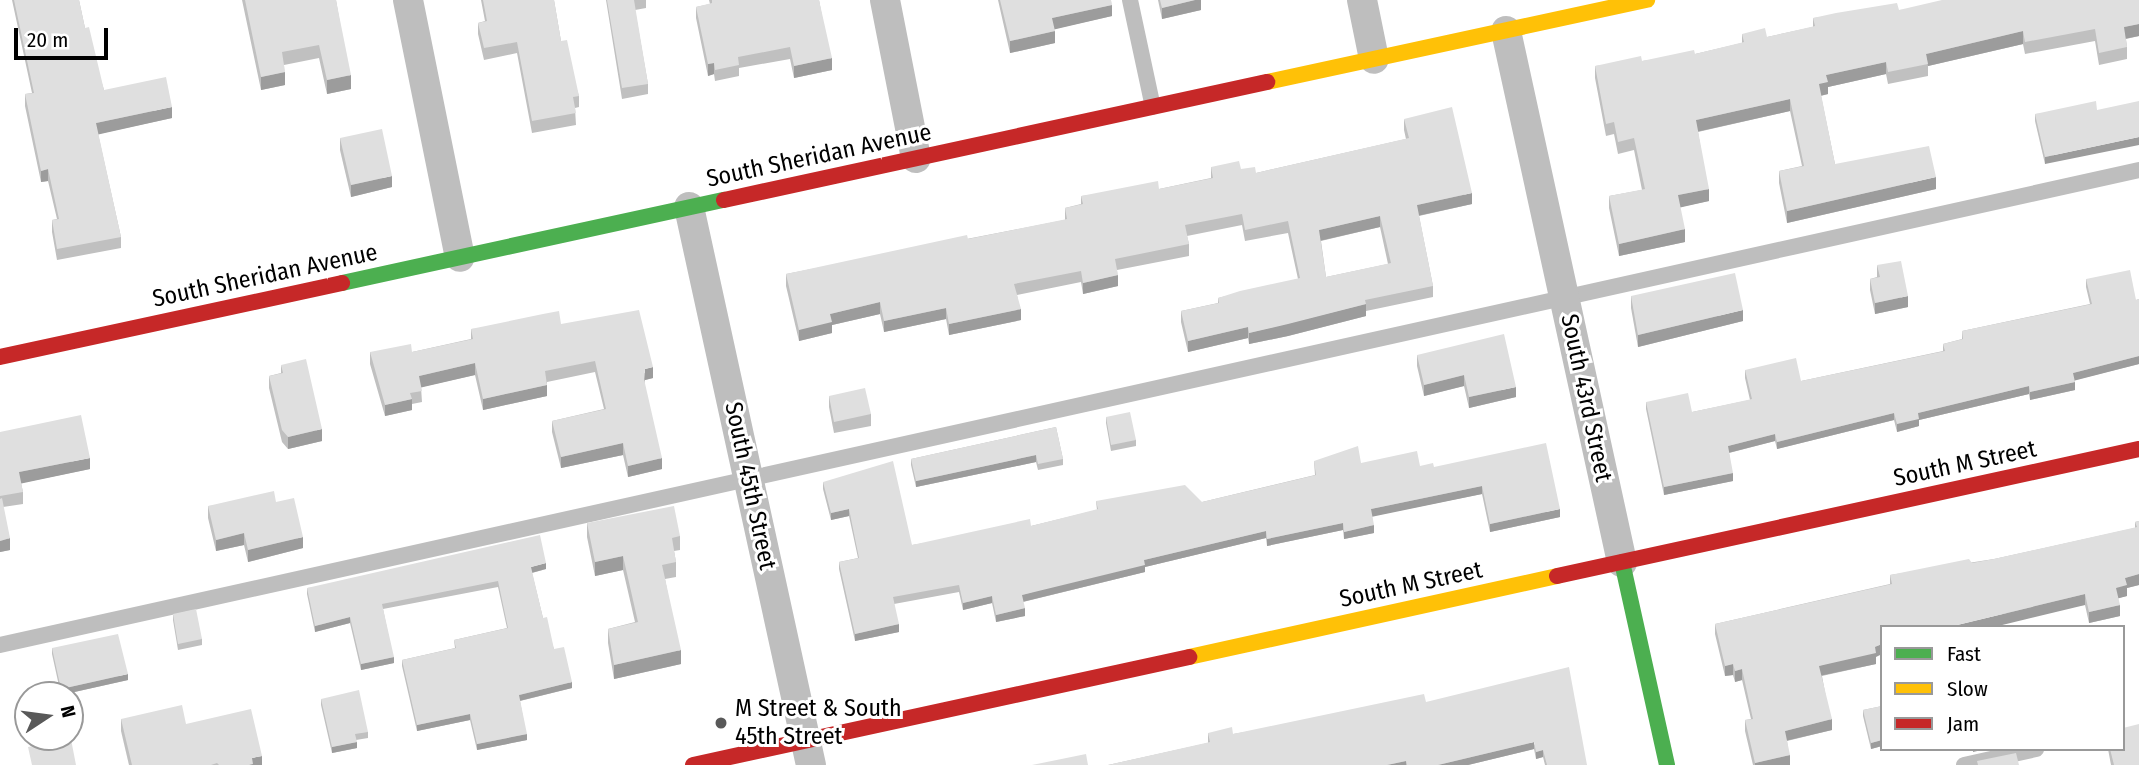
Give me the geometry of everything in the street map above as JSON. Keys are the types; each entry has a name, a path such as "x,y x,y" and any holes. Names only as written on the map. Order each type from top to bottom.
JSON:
{"street":[{"path":"408,0 460,257"},
{"path":"885,0 916,158"},
{"path":"1362,0 1374,59"},
{"name":"South Sheridan Avenue","path":"0,355 1507,31 1605,4 1647,0"},
{"name":"South 43rd Street","path":"1507,31 1667,765"},
{"name":"South 45th Street","path":"689,207 808,752"},
{"name":"South M Street","path":"693,765 808,752 1622,562 2139,449"}],"lane":[{"path":"1130,0 1153,107"},
{"path":"0,645 2139,170"},
{"path":"1964,765 2027,751"}],"building":[{"path":"14,0 79,0 85,28 89,27 104,90 166,77 172,107 96,123 121,237 57,249 52,220 59,219 48,169 41,171 25,94 34,93"},
{"path":"245,0 336,0 351,75 327,80 319,45 282,52 285,72 261,77"},
{"path":"483,0 554,0 561,41 567,40 579,96 573,97 576,113 532,121 517,42 484,48 478,23 487,21"},
{"path":"607,0 634,0 648,84 622,88"},
{"path":"712,0 819,0 832,58 794,66 790,47 738,57 739,65 715,70 714,63 708,64 696,7 712,3"},
{"path":"1000,0 1111,0 1112,5 1052,18 1055,31 1010,41"},
{"path":"1160,0 1195,0 1162,8"},
{"path":"1942,0 2139,0 2139,24 2124,27 2127,47 2099,53 2095,29 2025,42 2023,31 1926,54 1928,64 1888,72 1886,62 1826,75 1828,82 1819,84 1835,164 1929,146 1936,177 1787,211 1779,171 1804,166 1790,99 1696,120 1709,189 1678,195 1685,229 1619,244 1609,196 1645,189 1634,138 1618,142 1614,122 1606,124 1595,66 1641,56 1642,61 1694,50 1695,54 1744,42 1742,34 1765,28 1767,37 1815,26 1813,18 1836,13 1897,3 1899,10"},
{"path":"2096,101 2097,110 2139,101 2139,137 2045,157 2035,114"},
{"path":"1452,107 1472,193 1417,205 1433,286 1365,300 1366,304 1249,333 1248,327 1188,341 1181,311 1219,303 1218,298 1240,291 1300,278 1288,221 1245,230 1242,214 1185,225 1189,244 1115,259 1118,275 1083,283 1081,271 1014,284 1021,309 949,324 946,308 884,321 880,302 830,314 832,322 799,330 786,274 967,235 968,239 1067,219 1065,208 1083,204 1081,196 1158,181 1159,189 1213,178 1211,167 1239,161 1241,169 1255,167 1256,173 1409,138 1404,119","holes":["1380,216 1391,263 1326,277 1319,230"]},
{"path":"382,129 392,176 351,185 340,138"},
{"path":"1901,261 1908,296 1875,303 1870,279 1880,277 1877,265"},
{"path":"2130,270 2136,300 2139,299 2139,356 2073,373 2075,382 2030,392 2029,386 1918,413 1919,419 1897,424 1894,413 1777,442 1775,434 1728,446 1733,473 1664,487 1646,402 1688,393 1692,412 1752,399 1745,370 1796,358 1801,381 1945,351 1943,344 1963,339 1962,331 2092,304 2086,279"},
{"path":"1735,273 1743,310 1638,335 1631,296"},
{"path":"639,310 653,367 645,369 644,379 662,458 628,466 623,443 561,457 552,421 606,409 595,361 545,371 547,385 483,399 475,363 419,376 422,391 410,393 412,399 385,405 370,352 411,344 412,352 473,339 471,329 559,311 561,324"},
{"path":"1504,334 1516,387 1469,397 1464,375 1424,385 1417,355"},
{"path":"306,359 322,429 288,437 282,430 269,376 283,373 281,365"},
{"path":"865,388 871,414 834,422 829,396"},
{"path":"1130,412 1136,440 1111,445 1106,417"},
{"path":"81,415 90,458 19,472 23,492 0,496 0,432"},
{"path":"1056,427 1063,459 1038,464 1036,455 916,481 911,459"},
{"path":"1546,443 1560,509 1490,524 1482,486 1371,509 1374,525 1344,532 1343,523 1267,539 1266,531 1144,560 1145,565 1022,595 1025,608 996,615 992,596 963,603 959,585 893,597 899,624 855,634 839,562 859,558 849,509 831,513 823,482 893,461 912,545 1030,519 1031,526 1098,509 1096,501 1185,485 1202,502 1316,475 1314,461 1358,446 1361,463 1417,451 1420,466 1433,463 1434,467"},
{"path":"274,491 276,502 294,498 303,537 248,550 244,533 216,540 208,506"},
{"path":"2,498 10,538 0,541 0,499"},
{"path":"674,506 680,536 672,538 676,562 662,565 681,650 614,665 608,629 638,622 623,556 595,562 587,523"},
{"path":"2139,521 2139,574 2125,578 2127,585 2116,588 2120,605 2089,612 2085,594 1957,625 1880,625 1880,645 1875,647 1876,653 1819,666 1832,719 1785,731 1790,755 1755,763 1745,720 1753,719 1742,669 1735,671 1733,664 1725,666 1715,624 1892,584 1890,575 1969,559 1972,563 1994,559 2137,527 2135,522"},
{"path":"540,535 546,563 531,567 543,618 547,617 554,649 564,647 572,682 519,695 527,734 477,744 470,714 417,725 402,660 456,648 454,640 508,628 498,581 382,604 394,657 361,664 350,617 315,626 307,588"},
{"path":"196,609 202,639 178,644 173,614"},
{"path":"118,634 128,674 84,684 84,681 59,681 52,648"},
{"path":"1569,667 1587,765 1547,765 1543,750 1536,752 1534,742 1438,765 1407,765 1406,761 1387,765 1108,765 1210,742 1208,733 1232,727 1233,734 1424,694 1426,702"},
{"path":"359,690 368,732 355,734 357,742 332,747 321,699"},
{"path":"182,705 186,724 251,709 262,756 252,758 253,764 249,765 132,765 121,719"},
{"path":"1880,706 1880,741 1871,743 1863,710"},
{"path":"2139,724 2139,765 2114,765 2110,751 2125,751 2125,728"},
{"path":"29,751 73,751 76,765 32,765"},
{"path":"2016,753 2019,765 1978,765 1977,761"},
{"path":"1086,754 1088,765 1032,765"}],"traffic: fast":[{"path":"342,283 724,200"},
{"path":"1622,562 1667,765"}],"traffic: slow":[{"path":"1267,82 1647,0"},
{"path":"1189,657 1557,576"}],"traffic: jam":[{"path":"724,200 1267,82"},
{"path":"0,357 342,283"},
{"path":"1557,576 2139,449"},
{"path":"693,765 1189,657"}],"place":[{"name":"M Street & South 45th Street","path":"721,723"}]}
